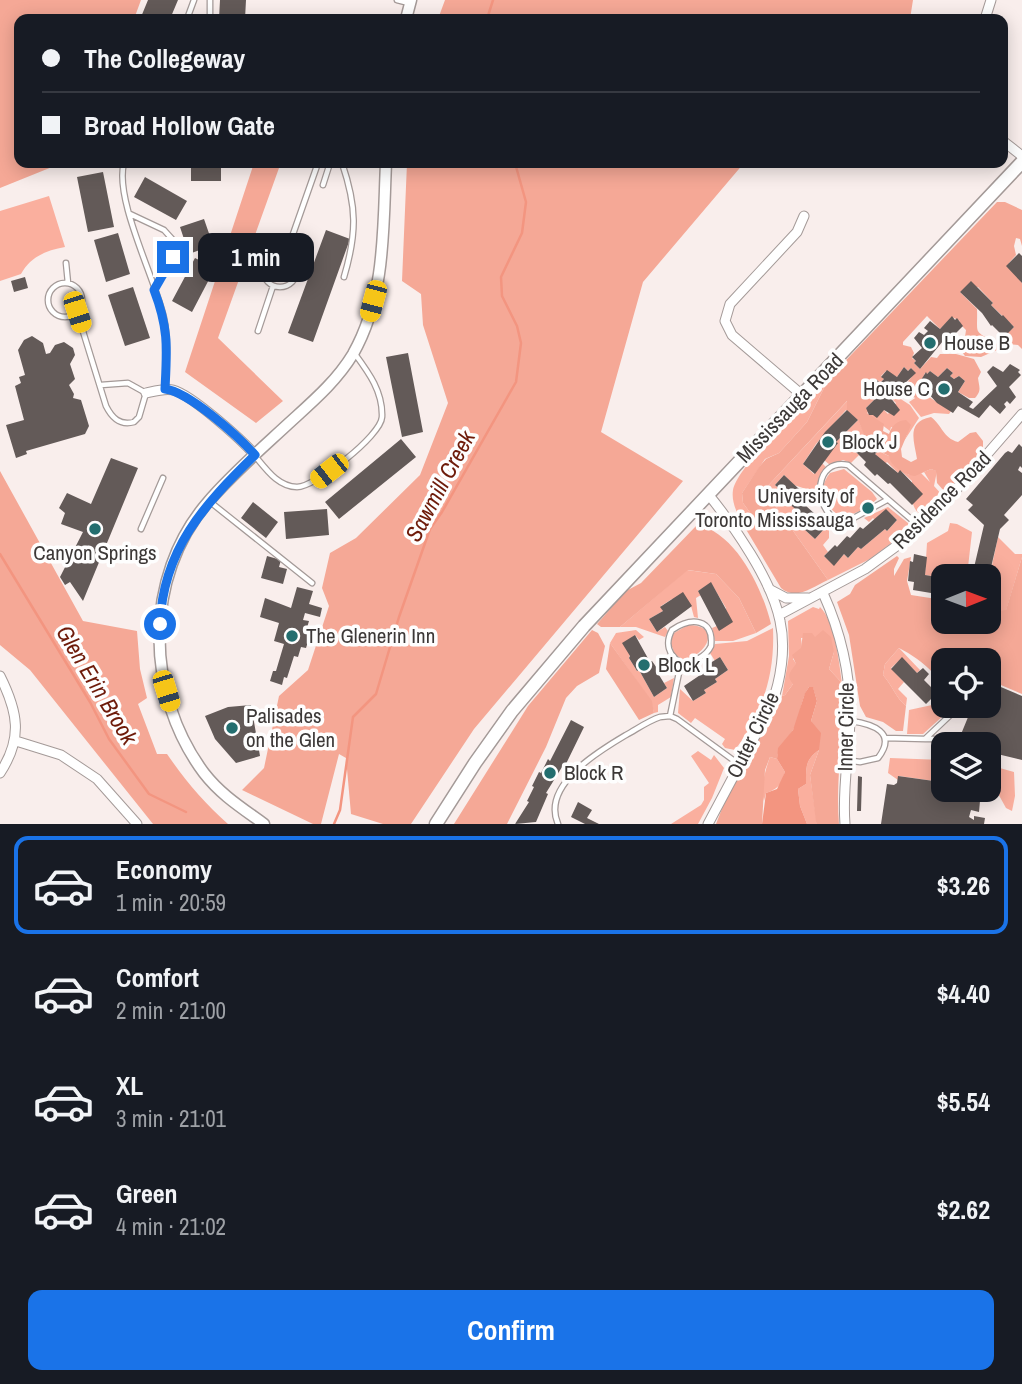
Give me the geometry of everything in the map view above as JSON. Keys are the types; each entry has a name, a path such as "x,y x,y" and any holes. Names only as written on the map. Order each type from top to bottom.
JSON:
{"main road":[{"name":"Mississauga Road","path":"436,824 491,740 547,669 708,494 1022,162"}],"street":[{"path":"1008,145 1022,156"},
{"path":"265,823 242,810 217,788 194,758 173,713 161,667 160,609 165,584 187,533 209,501 325,391 354,352 369,318 379,283 386,168"},
{"path":"802,396 729,332 725,316 730,304 797,232 804,216"},
{"path":"146,393 165,389 184,395 239,438 255,455"},
{"name":"Residence Road","path":"779,615 865,569 920,527 1022,414"},
{"name":"Outer Circle","path":"708,494 752,558 767,588 779,615 782,653 778,686 765,720 709,823"},
{"path":"767,588 786,597 812,598"},
{"name":"Inner Circle","path":"823,593 842,645 849,687 845,824"},
{"path":"0,676 9,693 16,741 12,755 0,773"},
{"path":"16,741 61,755 97,779 137,824"}],"lane":[{"path":"397,0 411,2"},
{"path":"122,168 120,176 130,214 164,316 168,345 165,389"},
{"path":"286,254 316,168"},
{"path":"323,185 328,168"},
{"path":"343,168 354,205 355,230 344,277"},
{"path":"130,214 164,230 174,242 173,257 154,290"},
{"path":"275,254 286,254 297,267 296,276 291,284 282,288 273,286 263,275 263,265 267,258 275,254"},
{"path":"65,263 68,283"},
{"path":"62,283 68,283 78,289 82,305 77,312 71,317 55,314 48,305 52,289 62,283"},
{"path":"258,331 273,286"},
{"path":"77,312 109,412 114,419 128,424 139,417 146,393 128,383 101,386"},
{"path":"255,455 266,471 280,482 295,488 310,485 376,433 382,419 376,383 354,352"},
{"path":"887,500 843,522 830,516 824,508 819,487 822,477 830,469 842,464 855,471 920,527"},
{"path":"142,529 163,478"},
{"path":"209,501 312,583"},
{"path":"690,621 703,624 711,637 708,651 692,661 681,663 668,647 672,630 690,621"},
{"path":"670,716 681,663"},
{"path":"558,824 554,817 555,803 577,768 654,719 670,716 740,765"},
{"path":"925,739 947,718"},
{"path":"850,721 874,726 885,738 931,739"},
{"path":"846,760 860,762 878,758 883,752 885,738"}],"shaded area":[{"path":"0,0 141,0 136,14 14,14 14,168 50,168 0,188"},
{"path":"445,0 913,0 911,14 440,14"},
{"path":"252,168 279,168 218,338 283,401 256,423 185,372"},
{"path":"407,168 740,168 643,282 601,432 683,481 474,729 411,824 383,824 351,814 346,758 339,754 321,824 313,824 242,790 264,768 279,696 308,670 329,606 322,588 330,553 356,538 420,475 448,403 423,325 421,294 402,281"},
{"path":"49,196 65,247 40,255 29,263 21,274 0,281 0,211"},
{"path":"997,202 1005,202 1022,210 1022,246 1020,239 1016,238 1016,255 1009,263 1022,283 1022,349 1018,345 1008,344 1004,336 1014,327 991,305 993,303 978,287 960,292 977,309 978,331 997,344 997,350 981,357 965,356 962,352 971,345 965,337 966,330 960,321 952,317 940,329 927,316 903,345 911,347 914,353 912,358 916,361 914,363 920,369 931,357 937,358 940,354 956,354 974,359 981,372 978,378 979,391 975,398 958,392 965,381 959,376 954,379 950,376 953,373 947,368 938,377 930,371 925,373 922,380 927,385 926,391 916,398 909,396 902,390 915,373 911,368 908,371 904,367 897,377 886,371 881,376 884,379 880,383 877,380 871,386 878,396 866,408 869,411 867,413 884,424 883,431 889,434 893,426 900,421 906,420 911,425 901,449 902,457 911,462 917,459 915,427 923,419 931,417 949,438 958,442 976,432 983,441 983,451 948,490 944,491 937,483 936,471 931,469 915,476 902,472 895,466 889,456 866,439 858,420 847,410 847,401 764,490 828,580 804,592 787,592 781,588 744,526 745,520 754,518 743,503 742,493 766,459 779,453 807,422 829,378"},
{"path":"829,378 807,422 779,453 765,459 742,493 743,503 754,518 745,520 744,526 733,500 733,490 738,479 775,432"},
{"path":"927,385 930,387 927,391 929,397 951,411 949,414 934,413 921,417 909,402 926,391"},
{"path":"893,394 910,405 919,418 904,441 907,434 891,427 890,431 869,415 884,410 888,414 896,403 890,397"},
{"path":"850,398 864,432 874,446 889,456 896,467 909,475 921,473 930,482 924,472 931,469 937,471 934,486 943,496 925,516 920,514 912,502 912,481 901,471 898,473 887,462 885,464 866,440 855,451 859,455 851,463 843,460 830,465 824,460 836,442 858,420 846,410 816,444 803,464 814,474 822,463 827,468 817,486 819,503 816,504 806,489 794,485 784,475 775,485 790,499 788,502 799,512 796,515 807,525 804,529 815,539 825,528 821,524 826,519 829,523 829,538 823,545 828,552 824,556 834,565 844,554 848,558 858,547 861,549 885,529 887,531 897,520 886,510 875,520 873,518 869,522 864,518 888,507 913,527 870,559 828,580 764,490"},
{"path":"844,469 877,499 867,508 843,518 827,504 823,492 830,473"},
{"path":"0,471 83,621 137,631 140,669 147,698 138,704 157,754 167,754 195,791 228,824 153,824 30,670 0,645"},
{"path":"950,523 972,532 968,564 931,564 931,576 925,575 927,543 948,531"},
{"path":"697,525 724,539 746,564 762,595 771,624 756,633 739,598 716,574 688,570 620,627 601,627 597,624 626,591 641,583"},
{"path":"998,537 1015,554 1022,554 1006,611 1001,612 1001,564 992,564"},
{"path":"897,556 899,558 894,576 904,559 911,557 907,581 911,595 931,598 931,634 1001,634 1001,611 1006,610 1022,557 1022,694 1001,685 1001,648 931,648 931,671 899,648 885,664 883,675 906,706 903,731 896,731 883,722 866,717 860,706 849,635 837,602 850,594 855,585"},
{"path":"687,570 716,574 739,598 756,633 733,641 715,641 712,628 717,626 720,631 726,608 711,583 698,591 701,595 696,598 698,618 694,617 691,606 672,599 661,606 663,611 649,619 657,632 665,627 668,631 665,637 636,627 620,627"},
{"path":"813,607 820,607 829,622 836,642 842,683 829,669 834,652 815,637 801,638 802,648 793,659 797,665 793,684 782,696 789,656 788,621"},
{"path":"688,625 705,629 708,640 701,651 685,660 675,655 670,641 674,633"},
{"path":"773,628 772,662 760,707 735,750 725,748 722,744 725,739 695,718 691,723 678,713 680,689 693,701 706,693 704,690 717,682 715,679 728,670 720,657 715,661 710,653 715,644 747,641"},
{"path":"592,630 598,633 605,646 599,673 577,686 566,698 546,747 507,824 454,824 528,706"},
{"path":"636,630 644,637 639,640 635,635 629,658 654,697 667,688 664,683 674,678 671,697 658,705 658,712 654,713 651,701 610,643 616,633"},
{"path":"823,630 831,637 834,652 829,669 842,683 839,824 816,822 810,775 819,750 811,721 817,701 813,688 809,687 793,730 781,747 777,759 770,757 765,770 762,824 716,824 725,801 782,696 793,684 790,674 796,664 792,655 801,648 803,633 812,633 815,637"},
{"path":"610,643 652,701 654,713 639,720 606,669"},
{"path":"899,648 920,670 917,673 902,658 891,668 904,682 898,689 907,698 906,706 883,675 885,664"},
{"path":"809,687 813,687 817,701 811,721 821,733 819,750 807,764 806,784 798,789 800,806 807,824 762,824 766,793 777,789 785,772 777,759 778,748 793,730"},
{"path":"931,705 931,718 941,718 923,734 907,734 909,710"},
{"path":"819,750 810,775 817,824 807,824 800,806 798,789 806,784 807,764"},
{"path":"698,751 711,760 714,755 724,768 698,824 671,824 701,805 704,800 704,787 709,783 691,756"},
{"path":"770,757 777,759 785,772 778,786 766,793 764,801 763,785"},
{"path":"890,758 931,760 931,781 899,776 898,780 888,773"},
{"path":"1001,768 1014,772 1015,796 1012,811 1006,808 1001,799"}],"building":[{"path":"148,0 178,0 172,14 142,14"},
{"path":"220,0 246,0 245,14 219,14"},
{"path":"191,168 221,168 221,181 191,181"},
{"path":"103,172 114,227 88,232 77,177"},
{"path":"145,177 187,201 176,220 134,197"},
{"path":"204,219 213,245 189,254 180,227"},
{"path":"326,230 350,239 313,342 288,333"},
{"path":"118,233 130,274 106,282 94,240"},
{"path":"1019,253 1022,256 1022,283 1006,266"},
{"path":"195,258 215,268 192,312 172,301"},
{"path":"25,277 28,288 14,292 11,281"},
{"path":"971,281 1014,327 1004,337 960,292"},
{"path":"133,287 150,338 125,346 108,295"},
{"name":"House B","path":"952,316 963,326 955,334 962,344 957,349 943,341 920,369 912,357 922,348 914,338 919,332 924,335 928,331 924,328 930,321 940,329"},
{"path":"32,336 43,343 46,354 50,353 55,345 64,342 73,348 75,355 70,364 75,379 69,385 74,394 73,398 81,400 89,426 85,434 26,451 27,454 16,458 6,425 24,420 15,386 21,383 19,377 25,375 18,350 24,340"},
{"path":"408,353 423,432 402,437 386,357"},
{"path":"1010,364 1020,370 1018,372 1021,375 1009,387 1016,397 1010,404 1007,401 1004,404 1006,407 1000,414 990,405 979,418 958,406 953,413 937,403 927,392 930,387 921,380 926,372 927,374 930,371 938,377 947,368 953,373 950,376 954,379 959,376 965,381 958,392 973,402 969,407 973,409 997,386 987,372 993,366 1003,372"},
{"path":"904,367 908,371 911,368 916,373 890,397 900,410 894,416 884,410 877,418 869,415 866,408 878,396 871,387 877,380 880,383 884,379 881,377 887,370 897,377"},
{"name":"Block J","path":"847,410 858,420 836,442 838,443 815,474 803,464 825,432"},
{"path":"401,439 416,457 339,519 325,502"},
{"path":"866,440 878,451 875,454 898,473 900,470 923,494 912,505 890,483 877,474 875,476 864,465 866,462 855,451"},
{"path":"1019,444 1022,447 1022,468 1020,466 1018,470 1022,473 1022,495 1004,515 1009,520 1000,529 992,564 975,564 984,525 968,510 973,505 966,499 1005,453 1012,453"},
{"name":"Canyon Springs","path":"111,458 138,468 83,601 70,582 65,585 60,577 83,532 61,524 65,513 59,508 67,493 91,504"},
{"path":"784,475 799,489 797,491 808,502 805,505 825,528 815,539 804,529 807,525 796,515 799,512 787,502 790,499 775,485"},
{"path":"253,502 278,522 266,538 241,518"},
{"path":"327,509 329,535 286,539 284,512"},
{"path":"886,509 897,520 887,531 885,529 861,549 858,547 848,558 844,554 834,566 824,556 835,545 837,547 847,536 850,538 860,527 863,529"},
{"path":"914,554 927,557 925,575 931,576 931,593 913,590 914,582 908,581 910,561 913,562"},
{"path":"267,556 281,560 279,567 287,569 283,584 261,578"},
{"path":"711,582 733,622 719,631 698,591"},
{"name":"The Glenerin Inn","path":"297,587 313,591 309,604 322,608 320,617 305,613 303,620 309,621 306,631 311,632 306,648 301,647 298,657 294,656 282,685 270,681 284,644 274,641 279,623 260,617 265,598 291,608"},
{"path":"683,592 692,606 657,632 649,619 663,611 660,607"},
{"name":"Block L","path":"635,635 667,688 654,697 622,643"},
{"path":"720,657 728,670 715,679 717,682 704,690 706,693 693,701 684,686 709,669 707,665"},
{"path":"902,657 917,673 923,668 929,674 924,680 931,687 931,699 926,704 891,669"},
{"path":"1001,687 1022,696 1022,760 1001,755 1001,732 962,732 968,718 1001,718"},
{"name":"Palisades on the Glen","path":"251,705 260,756 236,763 215,739 205,716 228,707"},
{"name":"Block R","path":"571,720 584,727 564,768 562,767 546,793 548,794 536,822 515,824 529,802 527,801 534,787 532,786 539,772 541,773 548,759 550,761"},
{"path":"858,776 862,777 861,811 857,811"},
{"path":"898,776 931,781 931,802 980,802 979,812 971,810 969,817 974,820 974,816 985,818 984,824 881,824 887,784 897,783"},
{"path":"578,802 592,810 587,818 599,824 585,824 571,817"}],"waterway":[{"name":"Sawmill Creek","path":"489,14 493,0"},
{"name":"Sawmill Creek","path":"334,824 340,810 353,717 376,694 430,529 516,382 521,343 517,326 502,296 501,277 522,233 526,202 516,168"},
{"name":"Glen Erin Brook","path":"0,554 90,702 109,739 149,794 186,812"}],"place":[{"name":"House B","path":"930,343"},
{"name":"House C","path":"944,389"},
{"name":"Block J","path":"828,442"},
{"name":"University of Toronto Mississauga","path":"868,508"},
{"name":"Canyon Springs","path":"95,529"},
{"name":"The Glenerin Inn","path":"292,636"},
{"name":"Block L","path":"644,665"},
{"name":"Palisades on the Glen","path":"232,728"},
{"name":"Block R","path":"550,773"}],"route":[{"path":"160,624 165,584 176,553 187,533 209,501 255,455 239,438 184,395 165,389 168,345 164,316 154,290 173,257"}]}
